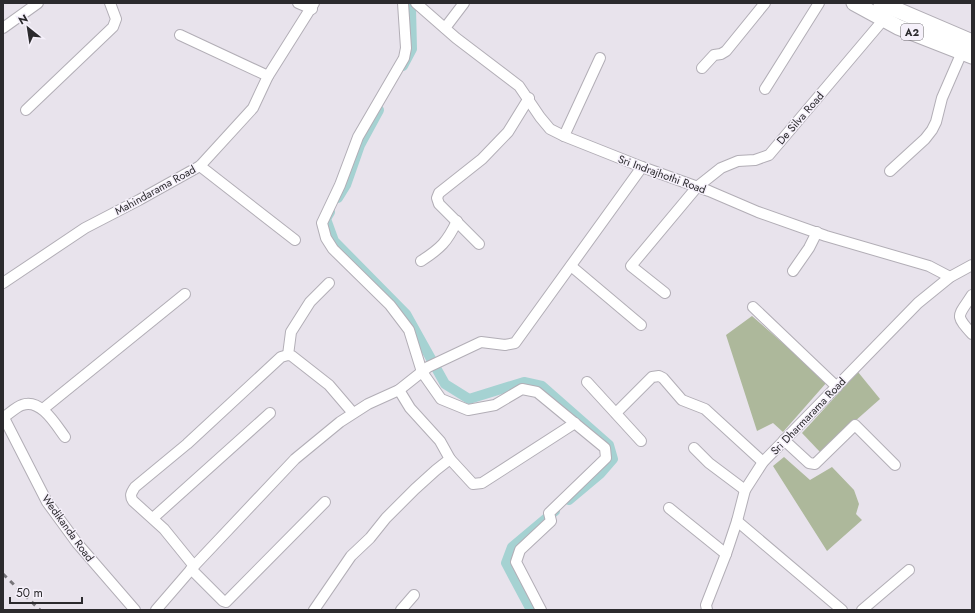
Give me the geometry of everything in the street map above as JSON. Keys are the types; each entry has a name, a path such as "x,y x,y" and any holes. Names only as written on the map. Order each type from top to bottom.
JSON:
{"highway":[{"name":"A2","path":"854,3 897,15 969,50"},
{"name":"A2","path":"881,3 897,15"}],"street":[{"path":"3,28 38,3"},
{"path":"26,110 113,27 116,19 110,3"},
{"path":"298,3 313,6"},
{"path":"403,3 406,48 404,58 358,137 340,185 322,223 326,238 333,249 390,305 409,330 425,369 440,399 468,410 495,405 522,388 537,392 605,448 606,458 520,550 516,562 541,610"},
{"name":"Sri Indrajhothi Road","path":"416,3 456,38 519,86 540,118 550,129 642,167 709,191 758,212 826,236 929,266 950,277"},
{"path":"445,28 464,3"},
{"path":"702,68 714,55 721,54 726,51 765,3"},
{"path":"765,89 819,3"},
{"name":"Mahindarama Road","path":"3,283 84,228 139,200 200,166 253,108 268,76 313,6"},
{"name":"De Silva Road","path":"665,293 631,266 697,187 720,168 738,161 755,160 769,155 897,15"},
{"path":"180,34 268,76"},
{"path":"890,171 925,139 932,130 936,122 942,98 969,50"},
{"path":"564,136 600,58"},
{"path":"480,244 439,204 437,198 439,193 482,159 508,132 528,98"},
{"path":"200,166 295,240"},
{"path":"156,610 193,567 295,459 340,422 368,404 399,390 425,369 439,361 481,342 505,345 515,343 642,167"},
{"path":"421,261 442,246 449,238 457,221"},
{"path":"793,271 809,248 817,232"},
{"path":"571,266 641,325"},
{"name":"Sri Dharmarama Road","path":"707,610 706,605 726,554 745,490 763,462 918,303 950,277 971,268"},
{"path":"288,355 291,332 310,302 329,283"},
{"path":"43,409 185,294"},
{"path":"972,295 959,318 972,334"},
{"path":"753,307 837,387"},
{"path":"325,502 226,602 193,567 164,529 132,501 130,494 135,487 187,444 281,357 288,355 292,356 329,385 353,413"},
{"path":"616,414 652,377 659,376 663,378 682,400 705,409 763,462"},
{"path":"587,382 641,441"},
{"path":"399,390 410,408 440,442 450,459 473,484 482,483 575,423"},
{"path":"3,417 23,404 33,405 43,409 65,437"},
{"path":"153,518 270,413"},
{"name":"Wedikanda Road","path":"3,417 47,502 76,543 135,610"},
{"path":"784,440 809,463 815,464 855,424 895,465"},
{"path":"694,448 709,463 745,490"},
{"path":"314,610 350,556 370,538 386,518 415,489 450,459"},
{"path":"669,508 726,554"},
{"path":"737,521 842,610"},
{"path":"862,610 910,570"},
{"path":"401,610 414,595"}],"green space":[{"path":"752,316 827,382 783,432 773,423 757,431 726,335"},
{"path":"858,372 880,399 820,452 802,433"},
{"path":"784,457 810,480 832,467 854,490 859,504 856,514 862,520 827,551 773,466"}],"waterway":[{"path":"403,66 412,49 411,8"},
{"path":"338,198 346,185 360,145 379,110"},
{"path":"330,212 326,219 334,241 406,314 445,384 469,399 524,382 542,386 609,445 613,459 600,474 569,500"},
{"path":"531,610 506,563 512,547 555,511"}],"railway":[{"path":"3,574 40,610"}]}
